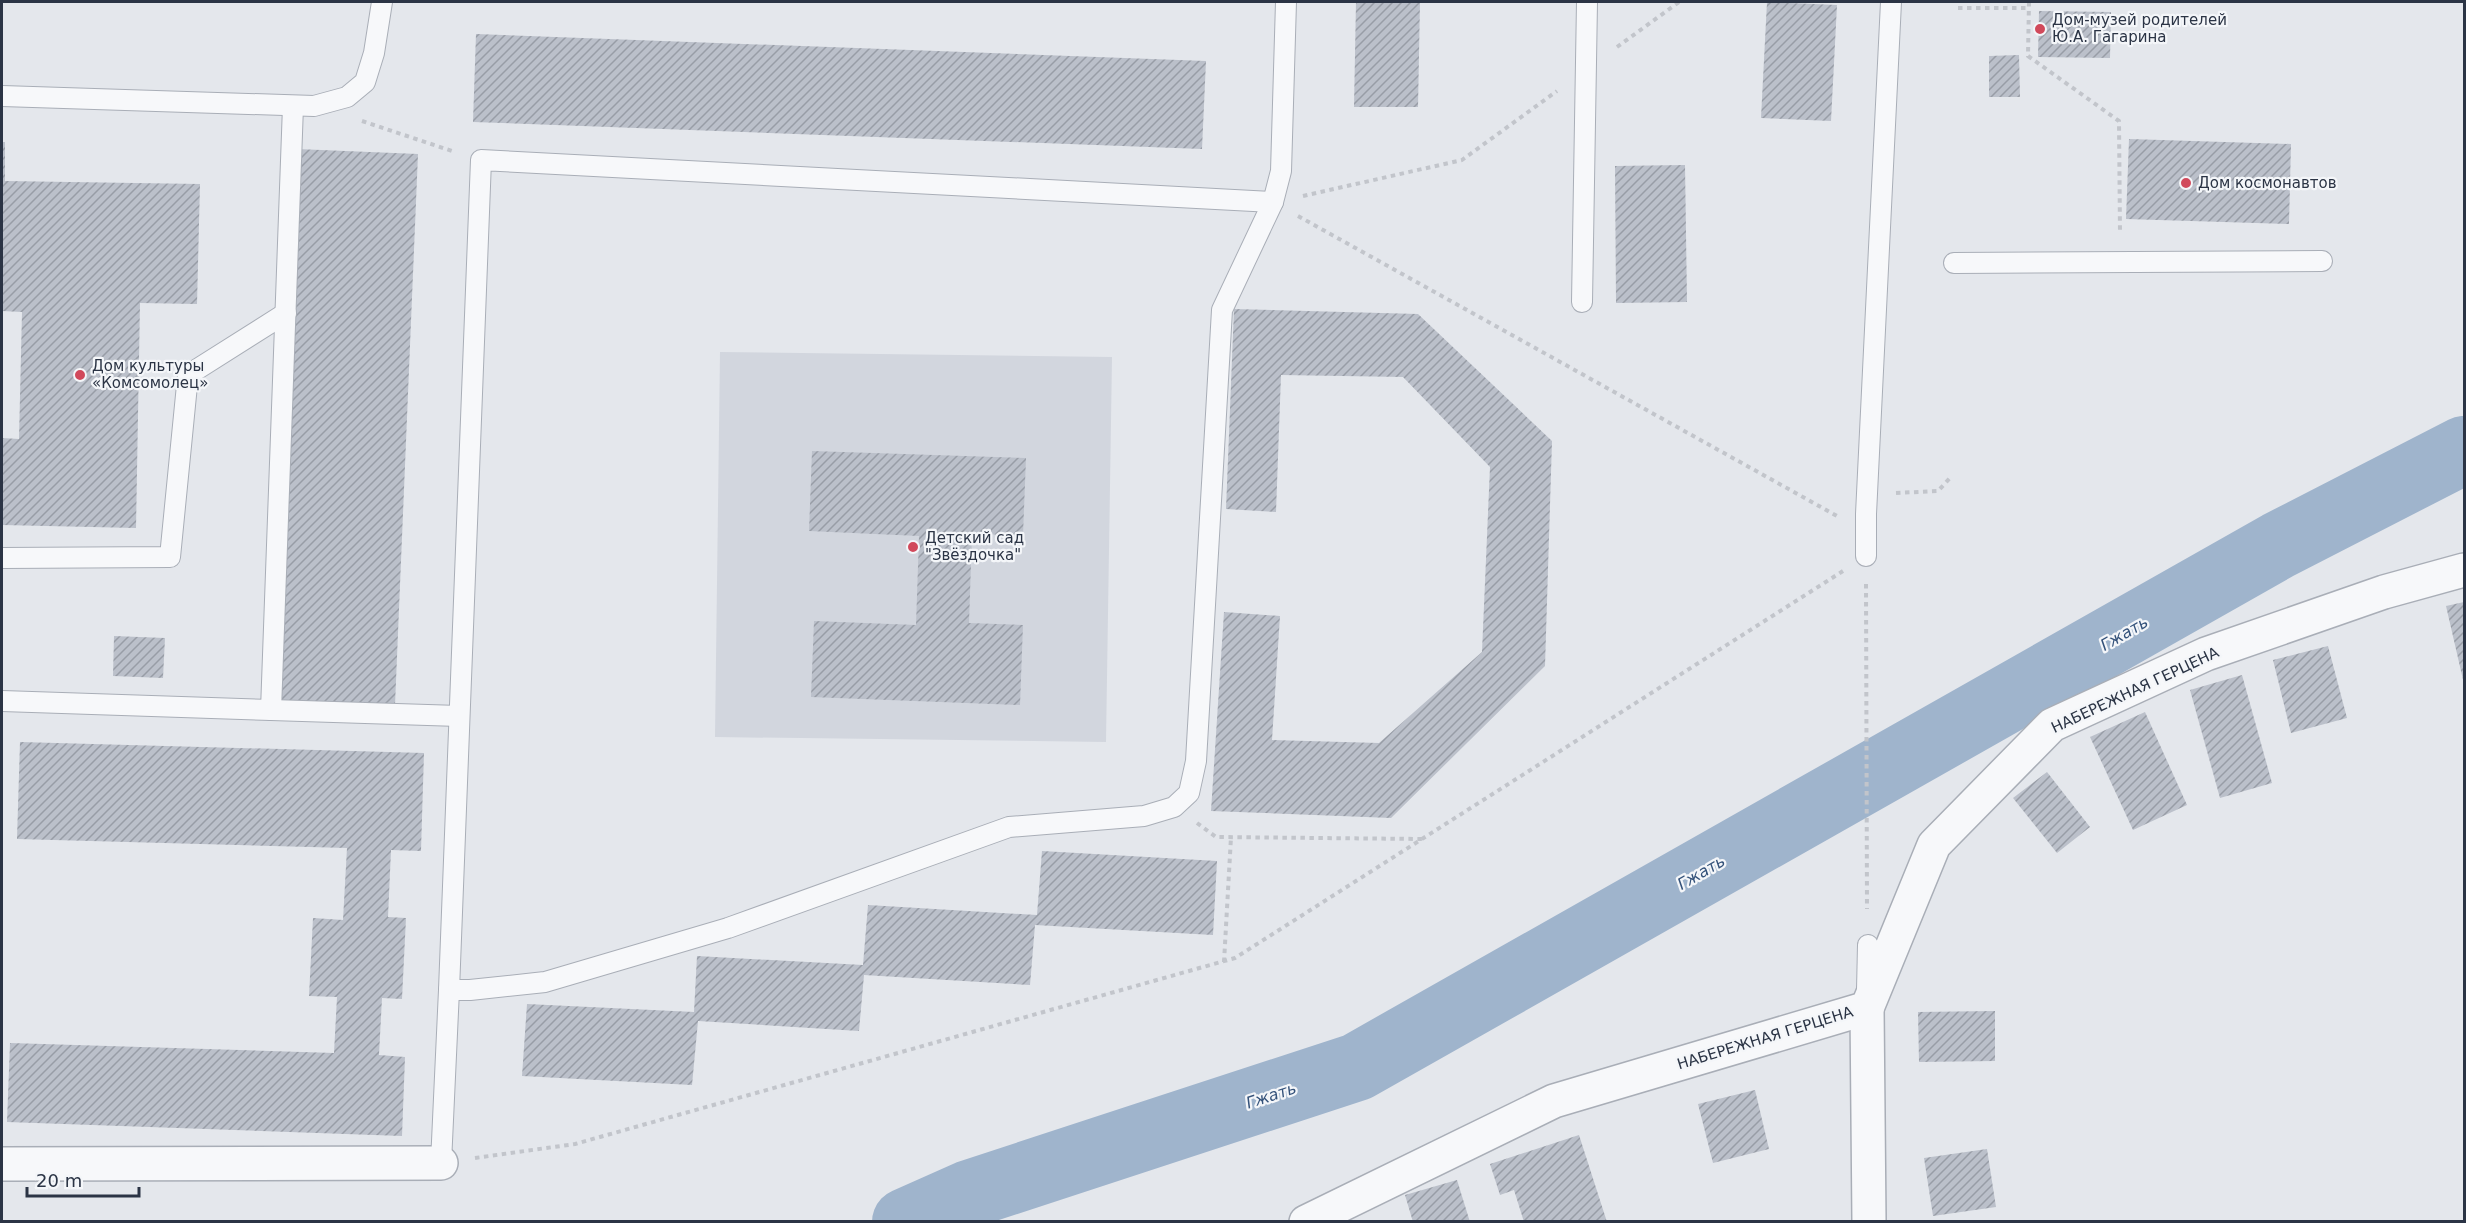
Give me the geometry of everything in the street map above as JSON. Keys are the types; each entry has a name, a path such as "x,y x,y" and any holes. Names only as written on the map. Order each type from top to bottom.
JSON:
{"street":[{"name":"НАБЕРЕЖНАЯ ГЕРЦЕНА","path":"1306,1221 1554,1101 1867,1008 1934,845 2052,725 2206,654 2384,592 2464,570"},
{"path":"1867,1008 1869,1221"},
{"path":"2,1164 441,1163"}],"lane":[{"path":"2,96 314,106 347,97 365,82 374,53 382,2"},
{"path":"449,990 545,982 728,928 1009,827 1144,816 1174,807 1189,793 1196,760 1222,310 1274,202 1281,171 1286,2"},
{"path":"1582,302 1587,2"},
{"path":"1866,556 1891,2"},
{"path":"271,710 293,106"},
{"path":"441,1163 481,160 1274,202"},
{"path":"1954,263 2322,261"},
{"path":"2,558 170,557 188,375 286,314"},
{"path":"2,701 459,716"},
{"path":"1867,1008 1868,945"}],"path":[{"path":"1274,202 1462,160 1679,2"},
{"path":"2029,2 2028,56 2119,121 2121,262"},
{"path":"1958,8 2029,8"},
{"path":"314,106 481,160"},
{"path":"1274,202 1866,533"},
{"path":"1867,495 1938,490 1950,478"},
{"path":"441,1163 575,1144 1235,958 1866,556"},
{"path":"1866,556 1868,945"},
{"path":"1174,807 1216,837 1423,839"},
{"path":"1224,962 1231,837"}],"shaded area":[{"name":"Детский сад \"Звёздочка\"","path":"720,352 1112,357 1106,742 715,737"}],"building":[{"path":"1356,2 1420,2 1418,107 1354,107"},
{"path":"1767,2 1837,5 1831,121 1761,118"},
{"path":"2039,11 2111,12 2110,58 2038,57"},
{"path":"476,34 1206,61 1202,149 473,122"},
{"path":"2019,55 2020,97 1989,97 1989,56"},
{"path":"2129,139 2291,144 2289,224 2126,219"},
{"name":"Дом культуры «Комсомолец»","path":"2,142 5,142 5,181 200,184 197,304 140,303 136,528 2,525 2,438 19,439 22,312 2,311"},
{"path":"297,149 418,154 395,705 276,700"},
{"path":"1685,165 1687,302 1616,303 1615,166"},
{"path":"1234,309 1418,314 1552,441 1545,666 1391,818 1211,811 1224,612 1280,616 1272,740 1379,743 1482,652 1490,467 1403,377 1281,375 1276,512 1226,509"},
{"path":"812,451 1026,458 1023,535 972,534 969,623 1023,625 1020,705 811,697 814,621 916,625 919,536 809,531"},
{"path":"2464,602 2464,684 2446,606"},
{"path":"114,636 165,638 163,678 113,676"},
{"path":"2328,646 2347,718 2291,733 2273,660"},
{"path":"2242,675 2272,783 2220,798 2190,690"},
{"path":"2145,712 2187,805 2133,830 2090,737"},
{"path":"20,742 424,753 421,851 391,850 388,917 406,918 402,999 382,998 379,1055 405,1057 402,1136 7,1122 10,1043 334,1053 337,997 309,996 313,918 343,920 347,848 17,839"},
{"path":"2047,772 2090,827 2057,853 2013,798"},
{"path":"1042,851 1217,861 1213,935 1035,925 1030,985 864,975 859,1031 698,1021 692,1085 522,1076 527,1004 694,1012 697,956 863,965 868,905 1037,915"},
{"path":"1995,1011 1995,1061 1919,1062 1918,1012"},
{"path":"1755,1090 1769,1149 1713,1163 1698,1104"},
{"path":"1579,1135 1607,1222 1524,1222 1514,1190 1500,1195 1490,1164"},
{"path":"1987,1149 1996,1207 1933,1216 1924,1158"},
{"path":"1457,1180 1470,1222 1413,1222 1405,1195"}],"waterway":[{"name":"Гжать","path":"906,1222 969,1194 1357,1067 2279,545 2464,450"}],"place":[{"name":"Дом-музей родителей Ю.А. Гагарина","path":"2040,29"},
{"name":"Дом космонавтов","path":"2186,183"},
{"name":"Дом культуры «Комсомолец»","path":"80,375"},
{"name":"Детский сад \"Звёздочка\"","path":"913,547"}]}
